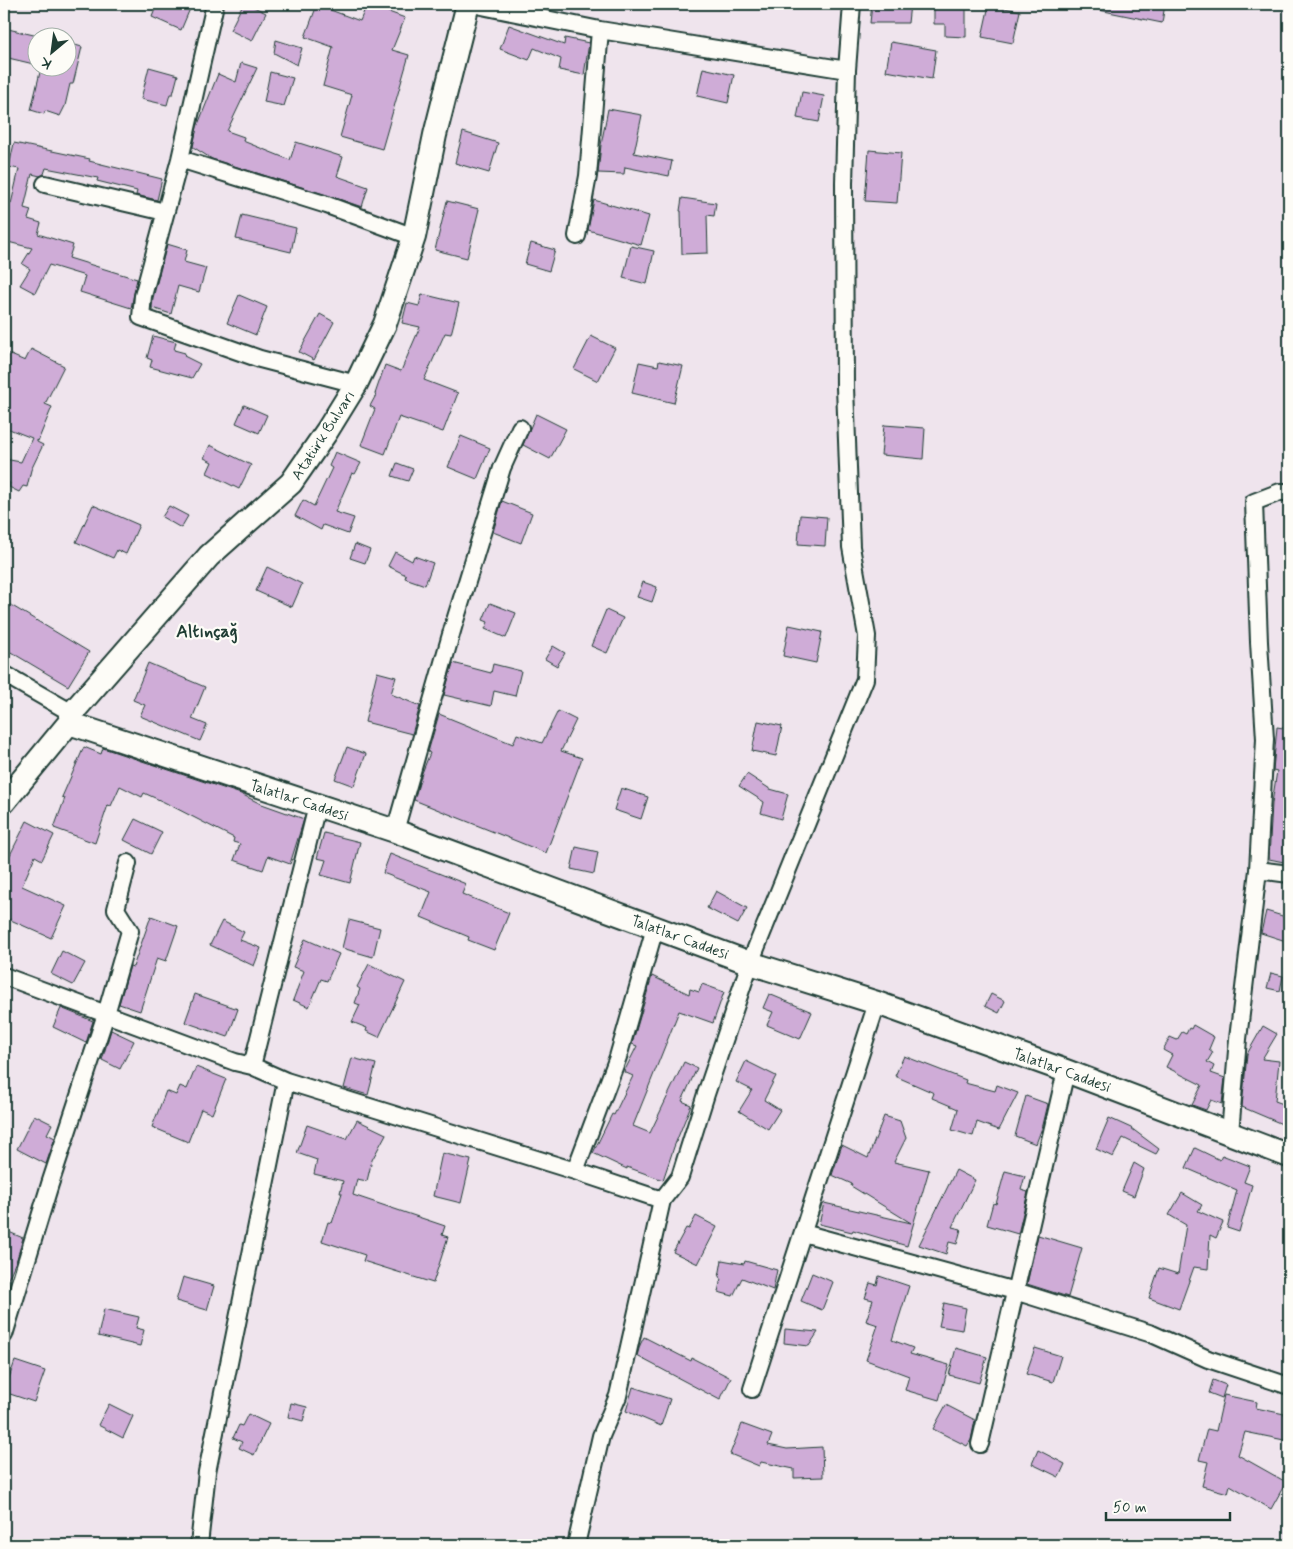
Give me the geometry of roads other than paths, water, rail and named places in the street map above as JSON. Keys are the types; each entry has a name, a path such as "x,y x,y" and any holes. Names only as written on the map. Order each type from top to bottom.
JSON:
{"street":[{"path":"215,4 180,159 143,296 141,317 260,359 356,384"},
{"path":"470,4 600,30 847,70"},
{"name":"Atatürk Bulvarı","path":"4,802 70,718 209,556 291,483 327,431 356,384 385,324 414,237 434,135 470,4"},
{"path":"576,1545 601,1436 618,1396 662,1200 680,1177 750,963 865,679 868,636 851,547 845,387 844,183 847,70 852,4"},
{"path":"577,236 588,176 600,30"},
{"path":"180,159 327,205 414,237"},
{"path":"45,184 165,212"},
{"path":"394,831 454,624 502,468 520,428"},
{"path":"1230,1133 1238,1038 1258,870 1265,739 1254,502 1280,492 1289,492"},
{"path":"4,674 70,718"},
{"name":"Talatlar Caddesi","path":"70,718 317,806 394,831 750,963 877,1003 1289,1156"},
{"path":"252,1066 317,806"},
{"path":"4,1335 50,1184 106,1014 130,930 116,909 128,863"},
{"path":"1258,870 1289,874"},
{"path":"575,1171 618,1057 655,928"},
{"path":"4,976 236,1062 252,1066 286,1081 662,1200"},
{"path":"752,1389 877,1003"},
{"path":"980,1444 1066,1072"},
{"path":"199,1545 207,1472 286,1081"},
{"path":"803,1233 1015,1291 1152,1334 1208,1359 1289,1386"}],"district":[{"name":"Altınçağ","path":"207,631"}]}
